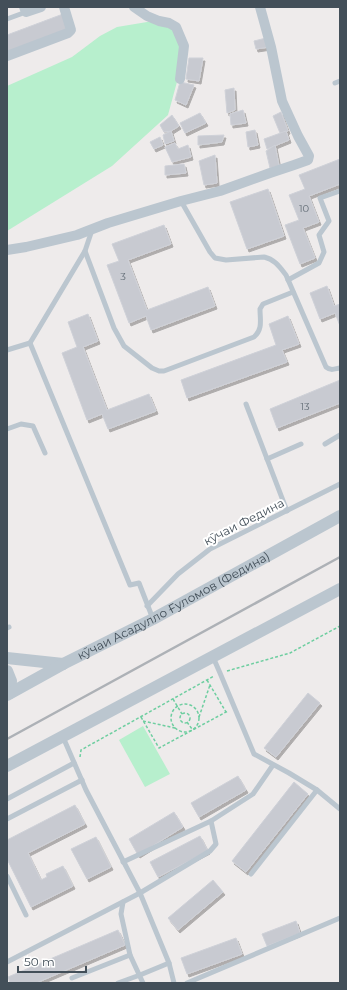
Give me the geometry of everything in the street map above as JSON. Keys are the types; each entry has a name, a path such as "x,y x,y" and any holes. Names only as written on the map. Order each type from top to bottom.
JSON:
{"street":[{"path":"25,9 41,7"},
{"path":"7,56 68,34 70,30 64,7"},
{"path":"134,7 147,16 169,23 176,27 184,46 180,78"},
{"path":"7,250 77,235 108,223 220,191 308,160 309,156 282,101 272,47 260,7"},
{"name":"кӯчаи Асадулло Ғуломов (Федина)","path":"8,694 153,619 340,516"},
{"path":"7,766 213,658 340,589"},
{"path":"7,658 64,664"},
{"path":"7,671 11,681 8,694"}],"lane":[{"path":"7,20 25,9"},
{"path":"288,280 319,264 324,252 319,235 328,221 320,198 340,191"},
{"path":"181,201 210,252 215,258 226,260 264,257 270,258 276,262 286,275 326,367 329,370 340,368"},
{"path":"7,350 30,343 85,252 92,229"},
{"path":"85,252 114,328 124,346 152,368 159,371 164,371 254,338 258,334 261,327 260,309 263,304 293,292"},
{"path":"30,343 130,585 139,582 153,619"},
{"path":"246,404 287,511"},
{"path":"7,430 21,424 33,426 45,453"},
{"path":"325,444 340,435"},
{"path":"267,459 301,444"},
{"name":"кӯчаи Федина","path":"147,606 178,574 210,549 340,484"},
{"path":"213,658 254,754 317,790 340,809"},
{"path":"63,737 82,780 140,893 169,963 174,983"},
{"path":"7,799 74,763"},
{"path":"123,862 212,821 253,794 273,764"},
{"path":"7,819 82,780"},
{"path":"250,874 317,790"},
{"path":"7,962 140,893 210,850 216,844 212,821"},
{"path":"7,876 26,915"},
{"path":"123,902 120,914 130,955 143,983"},
{"path":"186,983 340,918"},
{"path":"72,978 130,955"},
{"path":"118,983 169,963"}],"path":[{"path":"79,773 81,750 220,673 290,653 340,626"},
{"path":"207,680 226,712"},
{"path":"143,721 184,732 192,730 199,719 210,685"},
{"path":"173,699 182,714 180,721 185,723 187,722"},
{"path":"175,729 170,717 174,709 178,706 186,704 194,707 199,719"},
{"path":"141,717 159,748 235,708"},
{"path":"182,714 185,713 189,715 190,718 187,722"},
{"path":"187,722 192,730"}],"green space":[{"path":"153,21 176,31 184,56 168,115 112,166 7,231 7,86 72,57 100,36 117,27"},
{"path":"143,726 170,774 145,787 119,740"}],"building":[{"path":"63,14 68,29 7,52 7,35"},
{"path":"266,38 269,47 256,49 254,41"},
{"path":"189,58 203,58 199,81 186,79"},
{"path":"180,82 194,85 186,105 175,100"},
{"path":"234,88 235,110 227,113 225,90"},
{"path":"243,110 246,123 231,125 230,114"},
{"path":"281,112 288,131 280,133 273,116"},
{"path":"200,113 206,123 185,133 180,123"},
{"path":"172,115 179,126 171,131 164,132 160,125"},
{"path":"255,130 258,145 248,147 246,132"},
{"path":"171,131 174,141 165,144 163,135"},
{"path":"286,131 289,140 267,149 264,139"},
{"path":"224,135 222,142 198,145 198,136"},
{"path":"160,137 163,145 154,149 150,142"},
{"path":"175,143 178,149 188,145 191,157 172,162 165,147"},
{"path":"275,145 279,166 270,168 266,151"},
{"path":"215,155 217,183 204,185 199,161"},
{"path":"340,159 340,184 309,196 319,222 303,228 315,258 300,264 285,225 299,220 289,195 305,189 299,175"},
{"path":"184,164 186,173 165,175 165,166"},
{"path":"268,189 284,236 247,249 230,202"},
{"path":"164,225 171,244 128,260 147,310 208,287 215,306 151,330 146,316 129,323 107,265 119,261 112,244"},
{"path":"327,286 334,306 340,304 340,326 335,313 320,319 310,293"},
{"path":"88,314 98,341 83,347 107,410 149,394 156,411 108,429 102,414 87,420 62,353 77,347 68,322"},
{"path":"288,316 299,344 282,350 287,362 187,398 181,380 276,345 269,324"},
{"path":"340,380 340,403 277,428 270,409"},
{"path":"308,693 320,703 276,757 264,748"},
{"path":"238,776 246,790 199,817 191,803"},
{"path":"294,782 308,794 246,872 232,861"},
{"path":"75,805 85,824 28,853 41,880 47,877 46,874 63,866 73,886 31,907 7,859 7,840"},
{"path":"174,812 183,827 138,855 129,839"},
{"path":"200,836 208,851 158,877 150,862"},
{"path":"96,837 111,867 87,879 71,849"},
{"path":"213,880 223,892 178,930 168,918"},
{"path":"296,921 300,933 267,946 262,934"},
{"path":"118,930 125,945 36,983 10,983 8,977"},
{"path":"236,938 242,954 187,974 181,958"}],"railway":[{"path":"7,739 340,557"}]}
